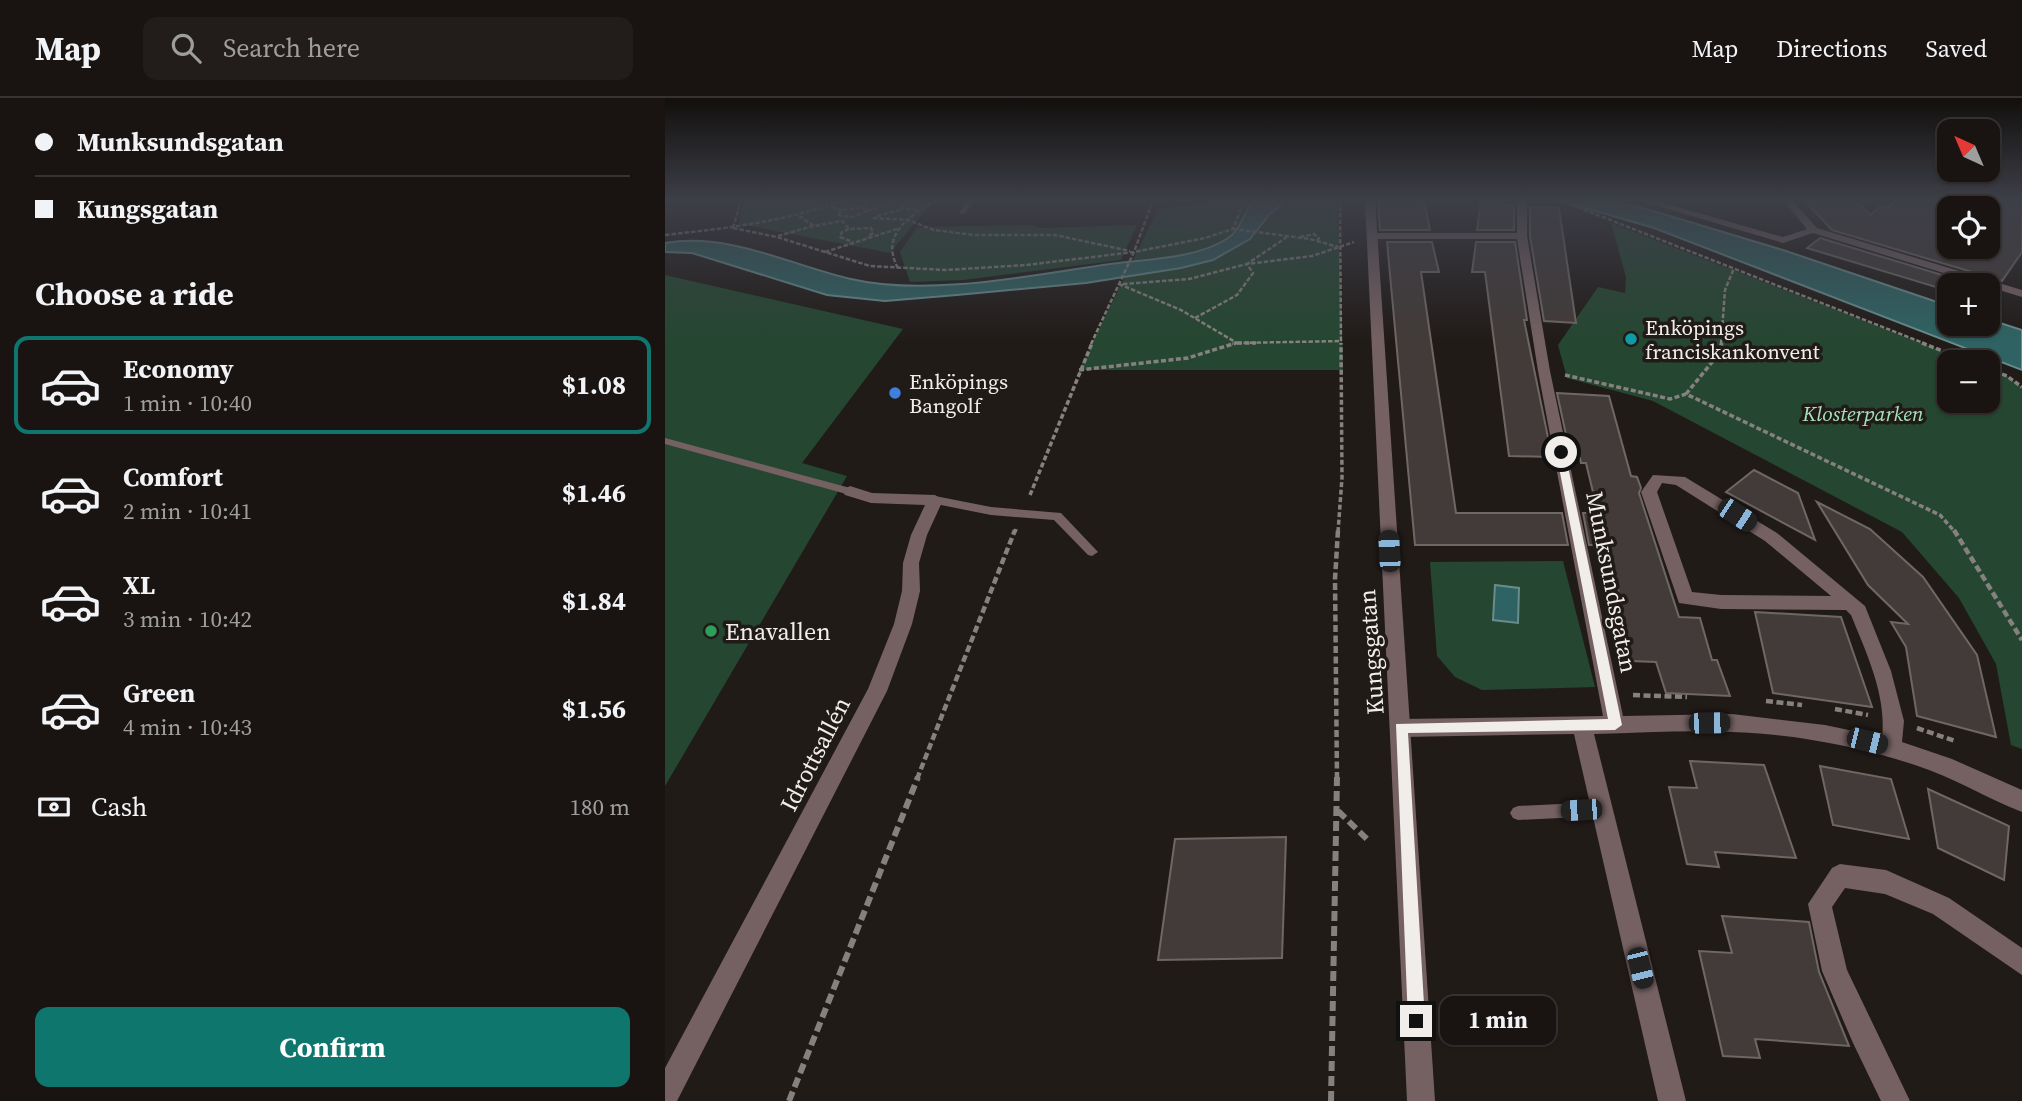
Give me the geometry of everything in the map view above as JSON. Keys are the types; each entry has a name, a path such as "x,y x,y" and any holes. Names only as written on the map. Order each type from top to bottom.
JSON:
{"street":[{"name":"Kungsgatan","path":"1374,247 1421,1101"},
{"name":"Munksundsgatan","path":"1524,247 1544,371 1615,725"},
{"path":"1868,247 2022,294"},
{"path":"1850,603 1721,602 1685,598 1649,492 1658,478 1681,480 1771,537 1817,573 1859,611 1882,671 1894,721 1891,747"},
{"path":"850,491 871,498 935,500"},
{"name":"Idrottsallén","path":"665,1096 877,691 903,624 911,591 911,563 919,535 935,500"},
{"path":"1401,728 1732,723 1773,726 1891,747 1943,764 2022,802"},
{"path":"1582,726 1672,1101"},
{"path":"1896,1101 1861,1034 1835,971 1820,904 1840,876 1886,882 1941,906 2022,963"}],"lane":[{"path":"665,441 850,491"},
{"path":"935,500 991,511 1057,516 1092,552"},
{"path":"1518,813 1602,809"}],"path":[{"path":"808,247 870,265 898,269 946,270 1026,265 1160,247"},
{"path":"825,252 840,247"},
{"path":"890,247 891,259 898,269"},
{"path":"1110,247 1134,252"},
{"path":"789,1101 1079,370 1136,247"},
{"path":"1247,264 1272,247"},
{"path":"1119,284 1189,279 1247,264 1312,256 1339,247 1343,370 1342,478 1335,579 1337,810 1331,1101"},
{"path":"1680,247 1941,350"},
{"path":"1195,318 1229,301 1249,287 1253,273 1247,264"},
{"path":"1544,371 1669,399 1686,394 1720,349 1724,325 1724,284 1734,268"},
{"path":"1119,284 1195,318 1237,343"},
{"path":"1079,370 1188,358 1237,343 1341,341"},
{"path":"2000,373 2022,387"},
{"path":"1686,394 1940,515 1957,534 2022,640"},
{"path":"1337,810 1370,842"}],"green space":[{"path":"858,247 895,247 890,253"},
{"path":"904,247 1127,247 1121,260 963,280 910,282 900,252"},
{"path":"1139,247 1339,247 1343,370 1079,370"},
{"name":"Klosterparken","path":"1618,247 1673,247 1940,350 1937,350 1937,413 2000,413 2000,373 2022,387 2022,749 2011,745 1996,664 1959,598 1902,532 1653,401 1567,378 1558,345 1598,287 1625,293 1626,277"},
{"name":"Enavallen","path":"665,275 903,329 802,463 847,476 665,786"},
{"path":"1563,561 1595,687 1482,690 1455,677 1437,656 1430,562"}],"water":[{"path":"665,247 739,247 851,279 913,286 1014,278 1171,257 1211,247 1236,247 1213,260 1181,268 1086,283 885,301 827,295 692,253 665,252"},
{"path":"1703,247 1772,247 1937,302 1937,336 2000,336 2000,323 2022,330 2022,370 2000,362 2000,350 1970,350"},
{"path":"1495,585 1519,588 1518,623 1493,620"}],"building":[{"path":"1387,247 1433,247 1439,272 1421,272 1456,513 1562,513 1568,545 1415,545"},
{"path":"1475,247 1516,247 1527,320 1524,320 1552,457 1509,456 1485,272 1472,272"},
{"path":"1532,247 1565,247 1576,323 1544,321"},
{"path":"1849,247 1937,273 1937,287 1807,248"},
{"path":"1888,247 1937,247 1937,259 2000,259 2000,247 2022,247 2022,252 2002,281 2000,273 1975,273"},
{"path":"1557,393 1609,396 1631,476 1637,477 1641,488 1639,493 1679,617 1700,618 1712,660 1717,660 1730,696 1666,693 1656,662 1631,661 1616,578 1613,578 1605,545 1589,545 1583,513 1598,513 1586,463 1581,463 1580,458 1571,458"},
{"path":"1754,470 1798,493 1815,540 1726,492"},
{"path":"1817,502 1870,529 1923,577 1977,655 1996,737 1917,716 1906,647 1891,622 1908,624 1868,585"},
{"path":"1755,612 1841,617 1872,707 1773,693"},
{"path":"1690,761 1764,765 1796,858 1715,852 1719,867 1687,864 1669,787 1697,788"},
{"path":"1820,766 1891,779 1909,839 1833,825"},
{"path":"1928,789 2009,826 2004,880 1938,848"},
{"path":"1286,837 1282,958 1158,960 1175,839"},
{"path":"1722,916 1809,922 1819,972 1849,1046 1755,1039 1760,1058 1723,1056 1699,951 1732,953"}],"place":[{"name":"Enköpings franciskankonvent","path":"1631,339"},
{"name":"Enköpings Bangolf","path":"895,393"},
{"name":"Enavallen","path":"711,631"}],"route":[{"path":"1416,1021 1401,728 1615,725 1561,452"}]}
